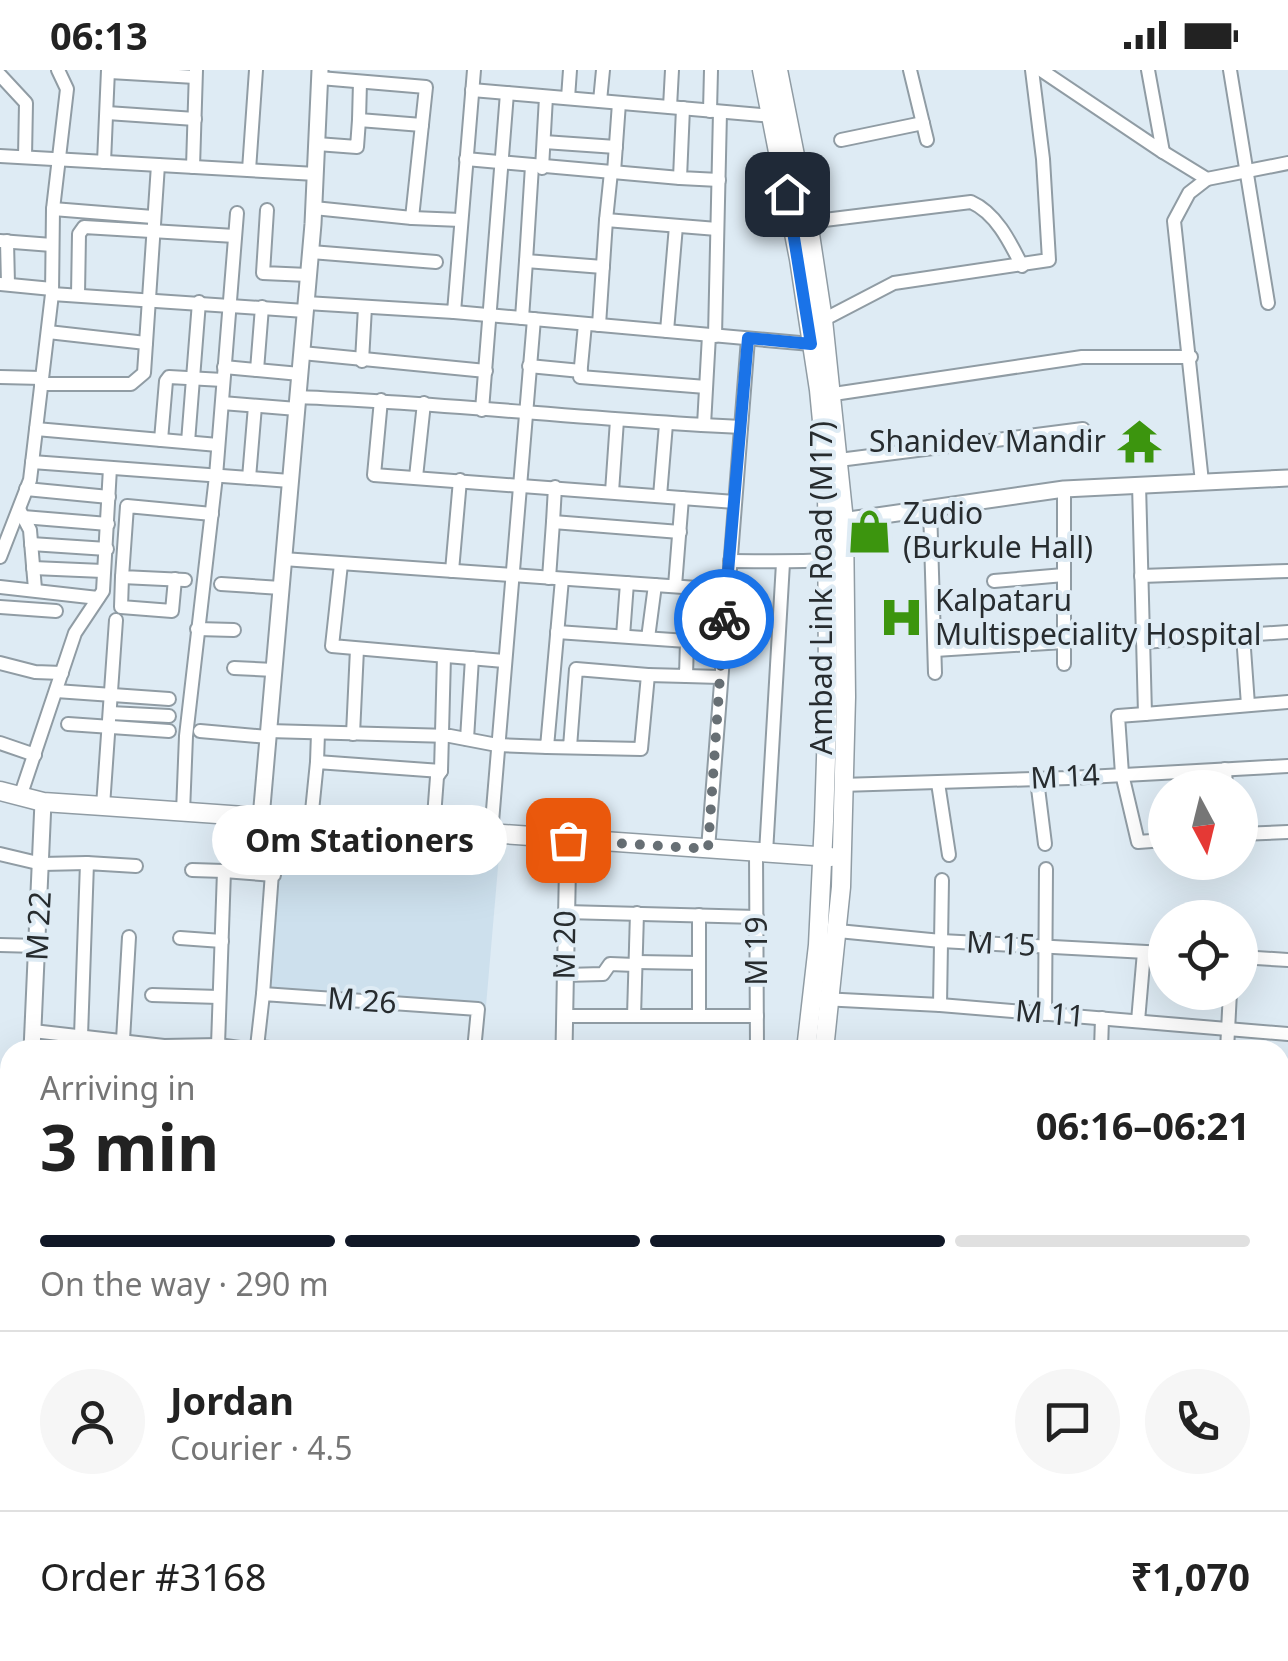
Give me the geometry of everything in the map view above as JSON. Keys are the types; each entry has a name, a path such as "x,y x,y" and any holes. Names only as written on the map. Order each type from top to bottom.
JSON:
{"main road":[{"name":"Ambad Link Road (M17)","path":"778,71 772,116 823,320 827,466 836,522 846,696 838,931 809,1040"},
{"name":"Ambad Link Road (M17)","path":"778,71 800,222 811,344 839,460 836,522 827,560 828,696 818,946 823,1040"},
{"path":"0,791 43,802 841,858"}],"street":[{"path":"0,558 19,515 32,462 48,332 53,210 67,88 58,70"},
{"path":"249,170 256,70"},
{"path":"454,312 474,70"},
{"path":"568,98 570,70"},
{"path":"600,101 604,70"},
{"path":"672,70 680,178"},
{"path":"704,426 718,229 711,70"},
{"path":"910,70 926,140"},
{"path":"823,320 894,283 1044,263 1050,256 1032,70"},
{"path":"1041,70 1206,178"},
{"path":"1148,70 1162,152"},
{"path":"1230,70 1268,303"},
{"path":"104,162 109,71 196,74 194,167"},
{"path":"256,1040 274,875 268,734 314,208 320,74 360,82 426,87 412,218"},
{"path":"0,75 26,103 26,158"},
{"path":"317,144 356,147 360,82"},
{"path":"472,90 772,116"},
{"path":"482,410 507,93"},
{"path":"490,834 530,366 526,261 537,167 544,142 546,96"},
{"path":"619,103 603,267 580,377 706,387"},
{"path":"107,113 194,119"},
{"path":"359,120 422,125"},
{"path":"841,140 922,123"},
{"path":"544,142 616,147"},
{"path":"0,156 316,174"},
{"path":"466,158 718,180"},
{"path":"1202,482 1174,221 1189,193 1206,178 1288,162"},
{"path":"0,377 131,384 144,372 158,165"},
{"path":"800,222 971,202 984,210 1001,230 1022,266"},
{"path":"314,208 461,220"},
{"path":"53,210 235,236"},
{"path":"267,210 263,273 308,275"},
{"path":"183,812 237,213"},
{"path":"606,220 718,229"},
{"path":"78,295 82,228 152,224"},
{"path":"666,331 676,226"},
{"path":"52,245 4,241 4,284 78,295 262,308 365,307 454,312 811,344"},
{"path":"310,252 436,262"},
{"path":"526,261 603,267"},
{"path":"188,442 200,302"},
{"path":"362,361 365,307"},
{"path":"257,370 262,308"},
{"path":"48,332 146,344"},
{"path":"708,849 748,338"},
{"path":"302,353 486,371"},
{"path":"826,396 1082,356 1191,356"},
{"path":"530,366 581,371"},
{"path":"161,440 166,381 174,376 193,378 257,370 300,374"},
{"path":"222,403 256,406 381,400 526,414 740,427"},
{"path":"381,400 374,475 734,502"},
{"path":"416,477 424,403"},
{"path":"250,478 256,406"},
{"path":"612,492 617,420"},
{"path":"660,496 666,424"},
{"path":"36,429 218,444"},
{"path":"839,460 1083,429"},
{"path":"32,462 290,481"},
{"path":"20,797 75,633 103,591 110,468"},
{"path":"836,522 1064,489 1288,478"},
{"path":"452,571 460,480"},
{"path":"1139,484 1145,714"},
{"path":"547,746 557,632 555,487"},
{"path":"26,489 109,498"},
{"path":"1064,489 1064,664"},
{"path":"676,586 682,498"},
{"path":"122,576 180,580 172,611 121,607 122,576 127,506 212,514"},
{"path":"930,507 935,672"},
{"path":"19,515 31,544 35,589"},
{"path":"0,520 19,515 108,524"},
{"path":"553,522 680,532"},
{"path":"31,544 106,550"},
{"path":"283,560 726,590"},
{"path":"730,561 827,560"},
{"name":"M 19","path":"757,1040 756,918 783,563"},
{"path":"342,564 332,646 504,661"},
{"path":"33,568 103,572"},
{"path":"1141,576 1288,571"},
{"path":"994,581 1064,575"},
{"path":"623,636 627,583"},
{"path":"221,584 281,588"},
{"path":"648,638 655,585"},
{"path":"0,587 98,598"},
{"path":"0,607 56,611"},
{"path":"103,806 116,620"},
{"path":"197,629 234,630"},
{"path":"557,632 687,641 686,676"},
{"path":"1143,642 1288,632"},
{"path":"1243,635 1248,706"},
{"path":"934,650 1064,642"},
{"path":"353,734 357,648"},
{"path":"433,830 441,772 444,656"},
{"path":"467,739 472,658"},
{"path":"0,663 35,672 62,673"},
{"path":"234,668 274,670"},
{"path":"570,747 576,669 720,678"},
{"path":"200,731 442,736 498,745 641,749 648,675"},
{"path":"56,691 169,699"},
{"path":"1148,841 1138,842 1122,774 1118,716 1288,702"},
{"path":"68,724 169,716"},
{"path":"109,719 169,731"},
{"path":"311,821 318,733"},
{"path":"0,743 36,755"},
{"path":"317,762 441,772"},
{"name":"M 14","path":"841,785 1036,780 1288,766"},
{"path":"1036,780 1045,844"},
{"path":"938,783 949,855"},
{"name":"M 22","path":"33,1040 43,802"},
{"path":"1258,833 1288,832"},
{"name":"M 20","path":"564,1040 568,840"},
{"path":"0,854 42,864 136,866"},
{"path":"81,1036 87,863"},
{"path":"1045,1014 1046,869"},
{"path":"192,870 274,875"},
{"path":"218,1040 224,871"},
{"path":"940,1005 942,880"},
{"path":"566,912 756,918"},
{"path":"634,1016 636,913"},
{"path":"698,915 699,1016"},
{"name":"M 15","path":"838,931 1148,952"},
{"path":"34,1031 122,1040 129,936"},
{"path":"180,938 222,941"},
{"path":"0,945 38,946"},
{"path":"1138,1022 1144,952"},
{"path":"1258,958 1288,960"},
{"path":"565,975 603,974 610,964 699,962"},
{"name":"M 26","path":"263,994 478,1009 475,1040"},
{"path":"152,995 219,997"},
{"name":"M 11","path":"821,999 1288,1034"},
{"path":"1227,1040 1229,1010"},
{"path":"564,1016 757,1016"},
{"path":"1101,1040 1102,1018"}],"shaded area":[{"path":"277,829 500,844 486,1006 267,989"}],"way so far":[{"path":"568,840 708,849 724,619"}],"place":[{"name":"Shanidev Mandir","path":"1139,442"},
{"name":"Zudio (Burkule Hall)","path":"870,531"},
{"name":"Kalpataru Multispeciality Hospital","path":"902,618"},
{"name":"Om Stationers","path":"568,840"}],"route":[{"path":"724,619 748,338 811,344 787,194"}]}
